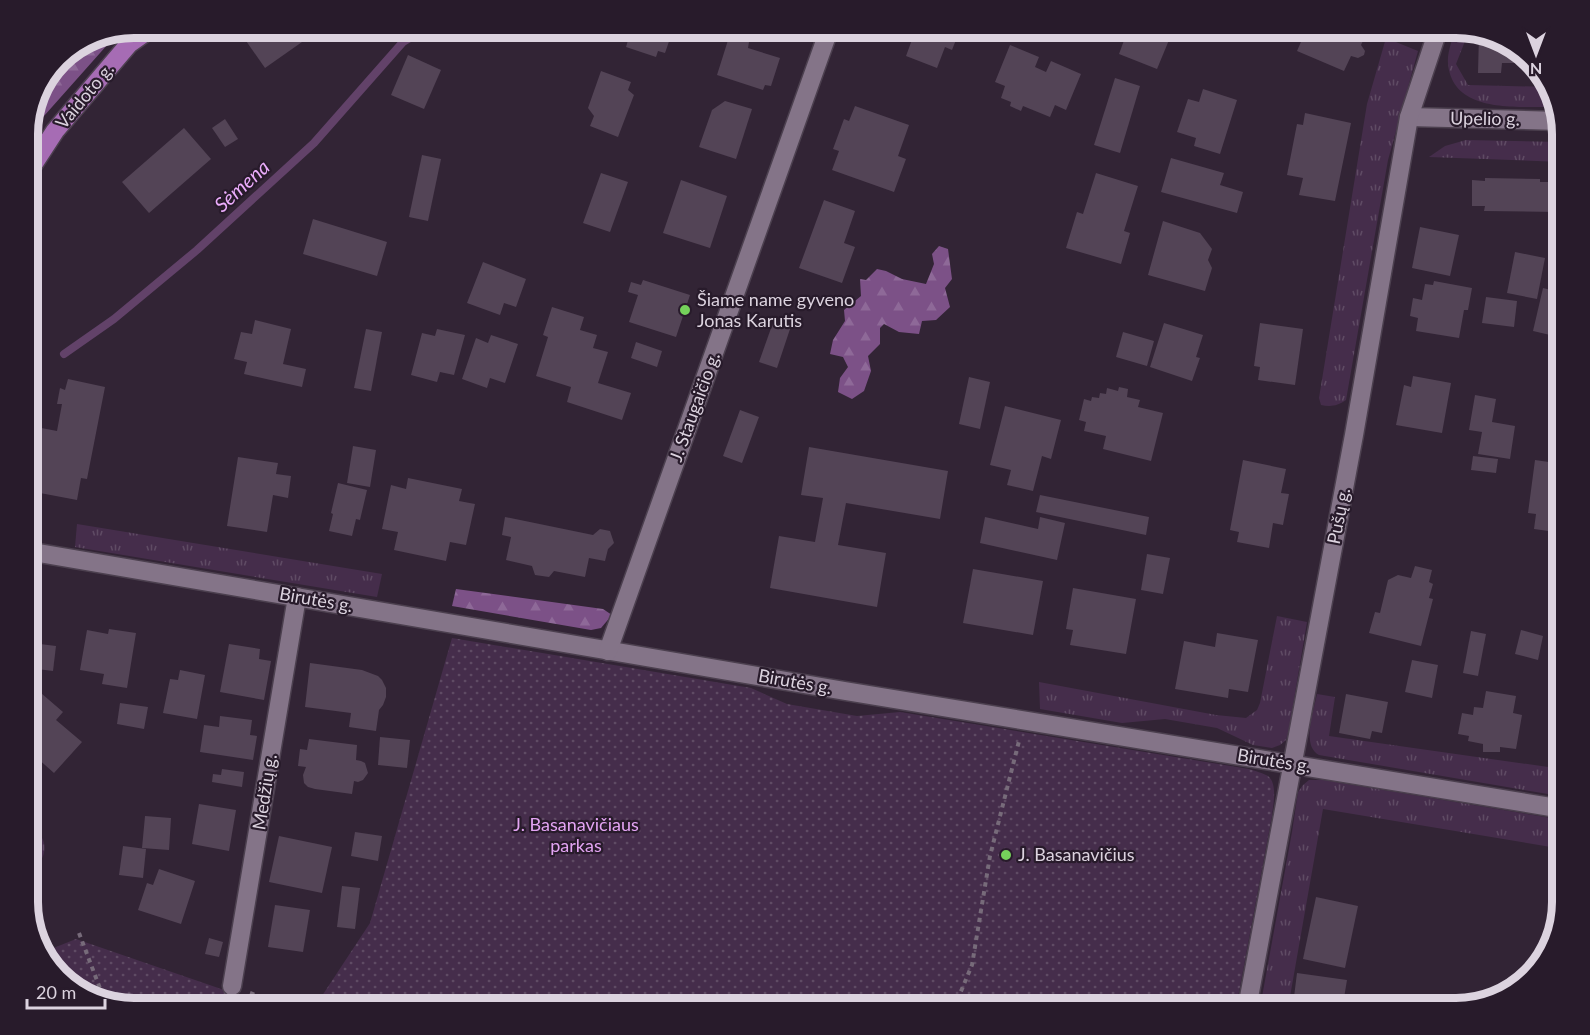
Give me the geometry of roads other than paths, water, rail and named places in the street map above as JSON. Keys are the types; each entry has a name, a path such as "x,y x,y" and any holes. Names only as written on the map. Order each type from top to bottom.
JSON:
{"main road":[{"name":"Vaidoto g.","path":"38,157 62,122 129,44 137,38"}],"street":[{"name":"J. Staugaičio g.","path":"608,651 826,38"},
{"name":"Pušų g.","path":"1249,998 1352,447 1409,117 1435,38"},
{"name":"Upelio g.","path":"1409,117 1551,121"},
{"name":"Birutės g.","path":"38,553 608,651 1552,807"},
{"name":"Medžių g.","path":"232,986 297,597"}],"waterway":[{"name":"Sėmena","path":"64,354 114,319 197,250 314,143 403,42 410,38"}],"place":[{"name":"Šiame name gyveno Jonas Karutis","path":"685,310"},
{"name":"J. Basanavičius","path":"1006,855"}],"park label":[{"name":"J. Basanavičiaus parkas","path":"576,835"}]}
